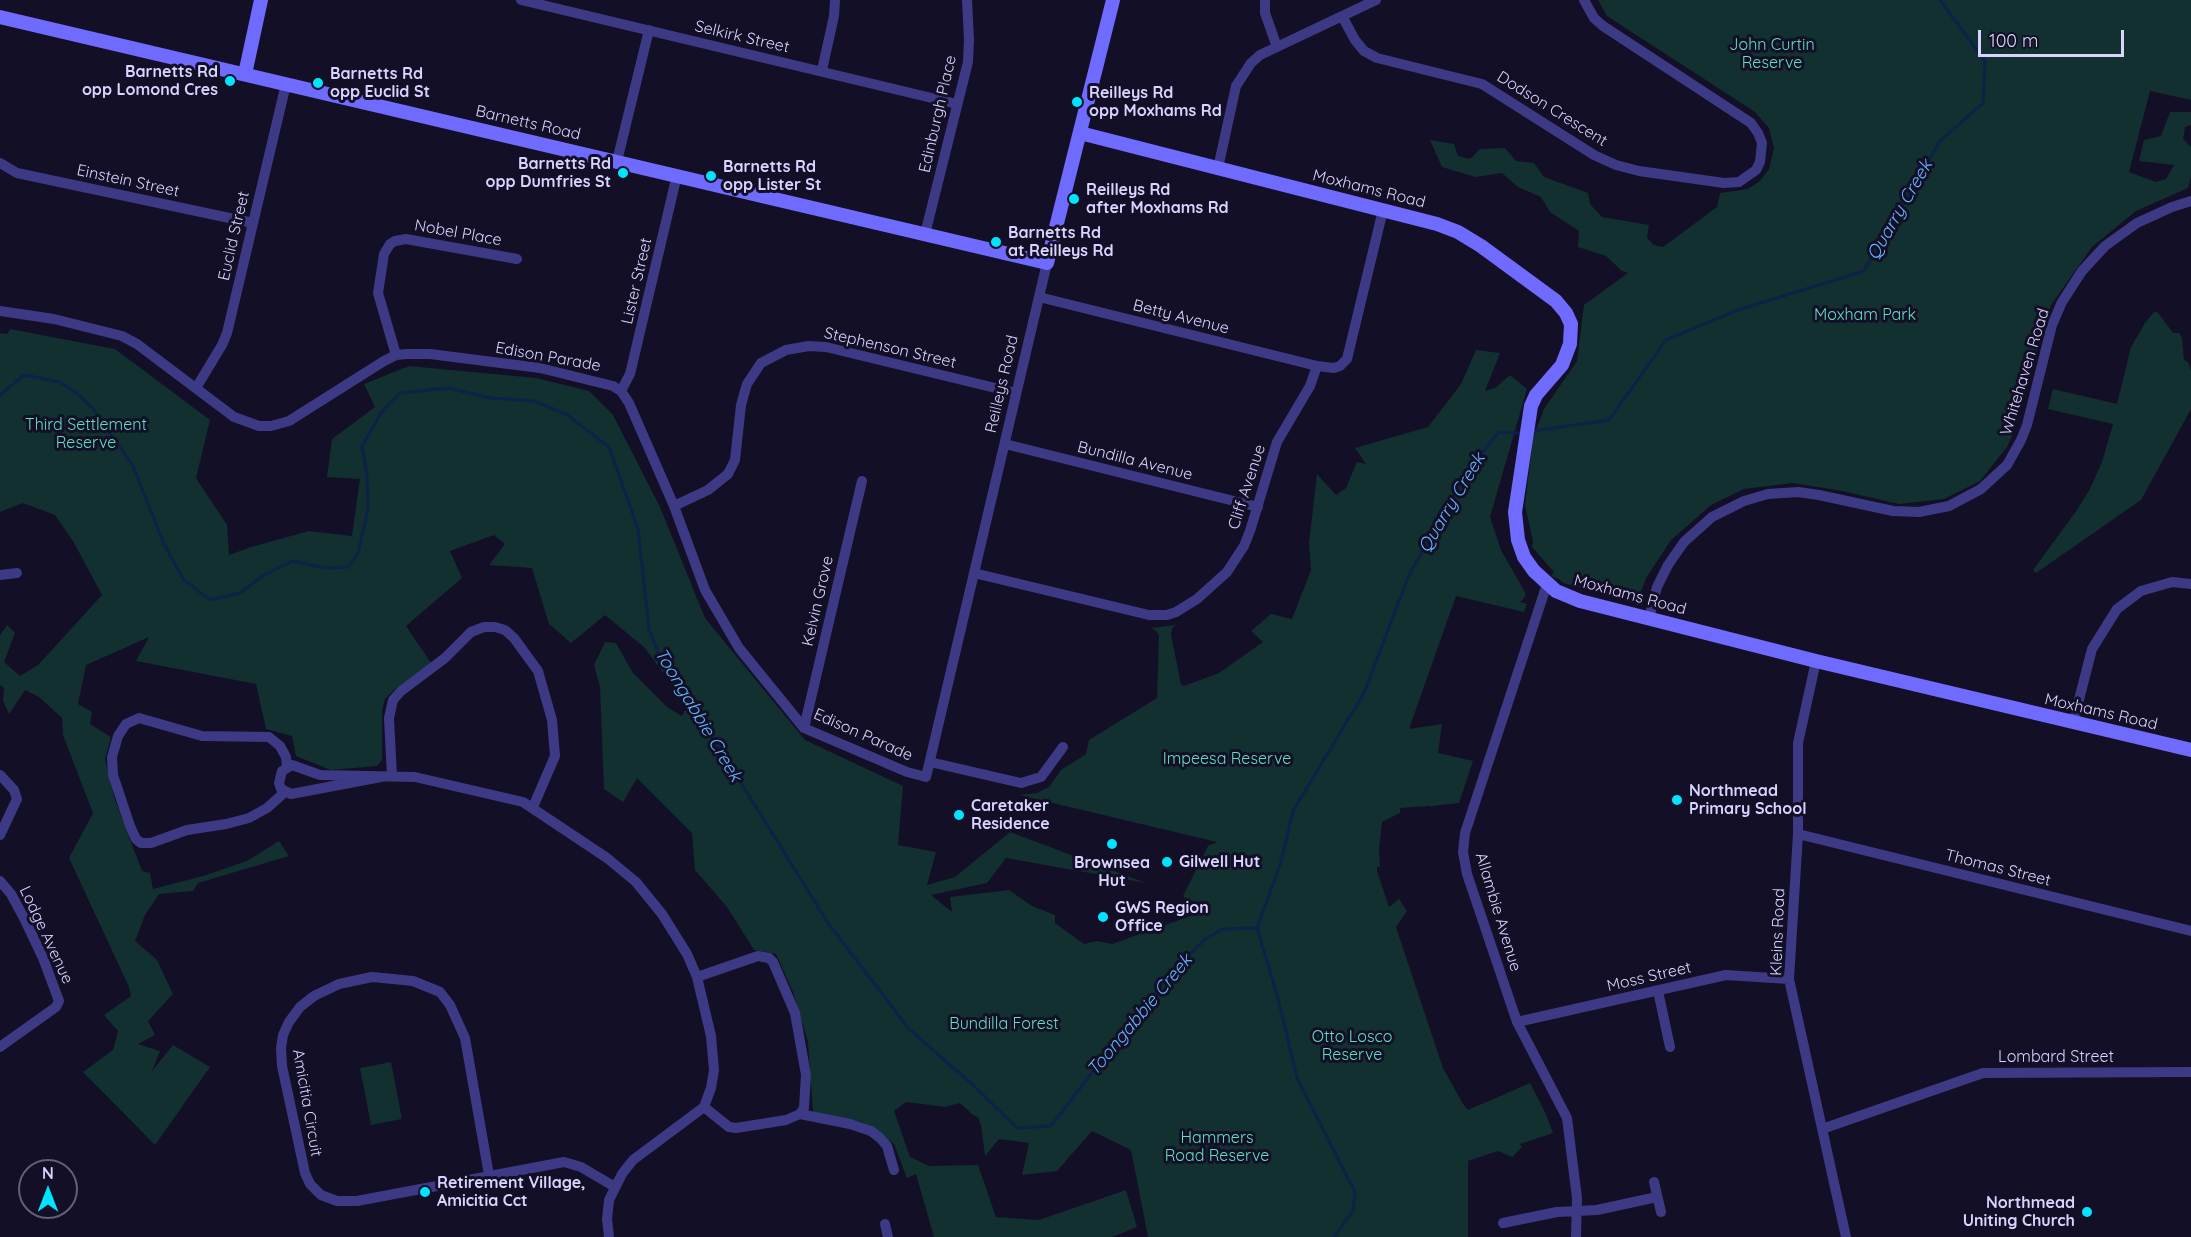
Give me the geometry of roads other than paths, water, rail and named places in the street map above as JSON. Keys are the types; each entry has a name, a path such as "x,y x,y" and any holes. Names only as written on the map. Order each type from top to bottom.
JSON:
{"street":[{"path":"245,74 261,0"},
{"name":"Selkirk Street","path":"521,0 957,104"},
{"path":"822,70 834,16 835,0"},
{"name":"Edinburgh Place","path":"926,234 968,62 967,0"},
{"name":"Reilleys Road","path":"926,777 1047,263 1113,0"},
{"path":"1265,0 1266,13 1277,47"},
{"path":"1218,168 1236,86 1251,63 1260,55 1376,0"},
{"name":"Dodson Crescent","path":"1342,16 1364,51 1377,58 1482,84 1594,155 1616,165 1639,171 1724,183 1739,182 1756,170 1760,162 1761,144 1758,133 1751,123 1603,26 1594,18 1584,0"},
{"name":"Barnetts Road","path":"0,17 1047,263"},
{"path":"617,161 649,30"},
{"name":"Euclid Street","path":"196,388 225,339 286,84"},
{"name":"Moxhams Road","path":"1080,133 1428,221 1466,237 1549,296 1566,313 1571,329 1568,353 1558,372 1536,395 1529,413 1516,504 1518,540 1528,564 1547,584 1573,599 1816,661 2191,750"},
{"name":"Einstein Street","path":"0,164 17,173 253,223"},
{"name":"Lister Street","path":"621,391 630,374 677,176"},
{"name":"Whitehaven Road","path":"1649,618 1657,586 1684,542 1712,517 1744,501 1768,494 1798,492 1884,509 1919,512 1949,506 1981,489 2000,473 2013,456 2021,440 2027,425 2052,324 2062,302 2082,271 2105,246 2137,223 2191,201"},
{"path":"1317,366 1334,368 1347,359 1383,210"},
{"name":"Nobel Place","path":"396,355 378,292 384,254 391,239 406,239 517,259"},
{"name":"Betty Avenue","path":"1039,297 1317,366"},
{"path":"0,311 54,319 122,336 137,344 240,420 259,426 271,426 292,420 396,355"},
{"name":"Stephenson Street","path":"674,506 708,490 728,474 735,460 741,405 747,384 761,363 786,350 808,346 826,347 1016,393"},
{"name":"Edison Parade","path":"396,355 423,354 550,369 609,384 621,391 629,404 674,506 705,590 739,648 804,728 907,772 926,777"},
{"name":"Cliff Avenue","path":"974,573 1139,614 1167,615 1192,604 1227,572 1244,546 1277,442 1310,386 1317,366"},
{"name":"Bundilla Avenue","path":"1005,444 1258,507"},
{"name":"Kelvin Grove","path":"804,728 862,481"},
{"path":"0,575 17,573"},
{"path":"2073,723 2092,649 2116,609 2141,591 2172,582 2191,584"},
{"name":"Allambie Avenue","path":"1547,584 1468,823 1463,852 1467,873 1517,1022 1567,1118 1577,1211 1576,1237"},
{"path":"387,776 388,718 393,700 401,691 445,658 471,632 484,627 495,627 505,630 514,638 538,671 552,720 555,756 534,807"},
{"name":"Kleins Road","path":"1816,661 1798,743 1798,834 1789,979 1846,1237"},
{"path":"285,792 267,808 249,818 226,825 187,830 151,843 141,843 136,839 130,826 113,776 112,758 118,736 126,724 135,719 145,718 202,736 269,737 280,746 286,757 287,767"},
{"path":"930,762 1021,783 1041,777 1064,747"},
{"path":"387,776 297,794 285,792 279,783 282,771 295,765 320,775 387,776 415,777 505,797 534,807 608,858 636,882 673,930 697,977 711,1036 714,1070 711,1088 704,1107 633,1161 622,1174 609,1200 609,1237"},
{"path":"0,776 14,790 17,799 0,835"},
{"name":"Thomas Street","path":"1798,834 2191,931"},
{"name":"Lodge Avenue","path":"0,881 11,894 24,918 60,1001 56,1007 0,1047"},
{"path":"697,977 758,956 763,956 773,962 791,1000 802,1043 806,1092 804,1108 800,1114 786,1120 736,1128 722,1123 704,1107"},
{"name":"Moss Street","path":"1517,1022 1726,975 1789,979"},
{"name":"Amicitia Circuit","path":"489,1175 465,1038 450,1005 440,992 413,981 384,977 350,980 322,992 300,1007 285,1028 281,1048 282,1066 308,1181 318,1193 328,1199 347,1202 564,1162 581,1167 615,1187"},
{"path":"1658,991 1670,1047"},
{"name":"Lombard Street","path":"1822,1130 1983,1073 2191,1072"},
{"path":"800,1114 850,1124 871,1131 887,1146 894,1170"},
{"path":"1654,1182 1660,1212"},
{"path":"1503,1223 1557,1212 1597,1210 1658,1197"},
{"path":"885,1224 888,1237"}],"waterway":[{"name":"Quarry Creek","path":"1533,431 1609,420 1666,340 1738,310 1864,271 1940,141 1983,103 1985,61 1940,0"},
{"name":"Toongabbie Creek","path":"0,395 24,375 60,382 78,394 93,409 133,466 164,544 183,579 210,600 240,593 264,575 292,561 326,568 348,567 358,554 368,509 367,476 362,446 381,413 400,393 448,388 491,398 534,401 566,414 609,447 638,529 649,629 662,663 725,757 828,923 909,1029 975,1087 1017,1128 1051,1126 1101,1061 1137,1025 1163,983 1204,940 1223,929 1257,928"},
{"name":"Quarry Creek","path":"1257,928 1281,862 1293,811 1364,693 1409,575 1468,471 1499,432 1523,433"},
{"name":"Toongabbie Creek","path":"1257,928 1278,998 1297,1078 1355,1192 1353,1211 1334,1237"}],"place":[{"name":"Barnetts Rd opp Lomond Cres","path":"230,81"},
{"name":"Barnetts Rd opp Euclid St","path":"318,83"},
{"name":"Reilleys Rd opp Moxhams Rd","path":"1077,102"},
{"name":"Barnetts Rd opp Dumfries St","path":"623,173"},
{"name":"Barnetts Rd opp Lister St","path":"711,176"},
{"name":"Reilleys Rd after Moxhams Rd","path":"1074,199"},
{"name":"Barnetts Rd at Reilleys Rd","path":"996,242"},
{"name":"Northmead Primary School","path":"1677,800"},
{"name":"Caretaker Residence","path":"959,815"},
{"name":"Brownsea Hut","path":"1112,844"},
{"name":"Gilwell Hut","path":"1167,862"},
{"name":"GWS Region Office","path":"1103,917"},
{"name":"Retirement Village, Amicitia Cct","path":"425,1192"},
{"name":"Northmead Uniting Church","path":"2087,1212"}],"park label":[{"name":"John Curtin Reserve","path":"1772,54"},
{"name":"Moxham Park","path":"1865,315"},
{"name":"Third Settlement Reserve","path":"86,434"},
{"name":"Impeesa Reserve","path":"1227,759"},
{"name":"Bundilla Forest","path":"1004,1024"},
{"name":"Otto Losco Reserve","path":"1352,1046"},
{"name":"Hammers Road Reserve","path":"1217,1147"}]}
